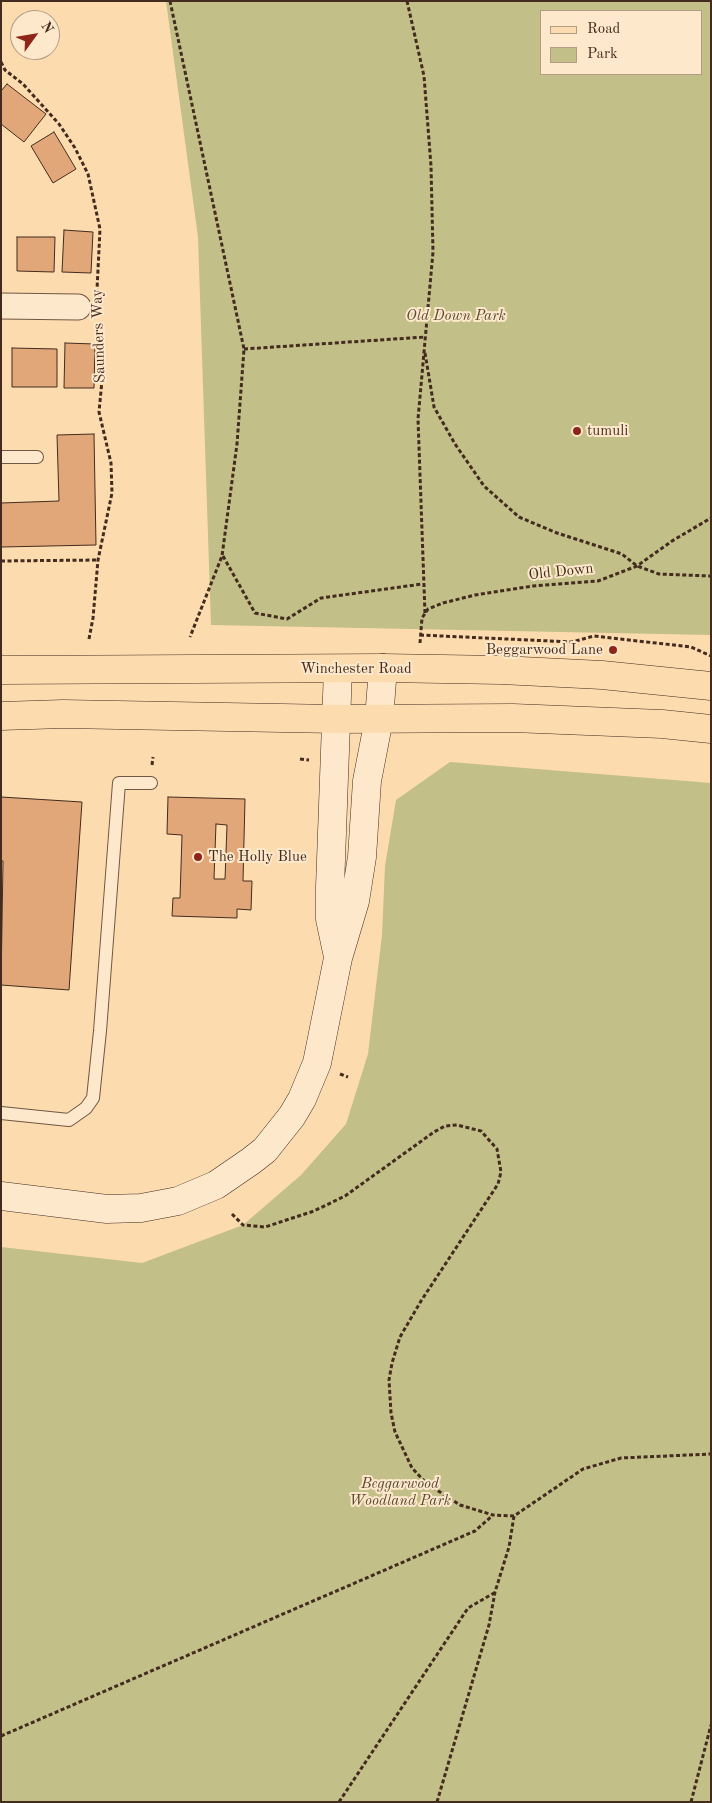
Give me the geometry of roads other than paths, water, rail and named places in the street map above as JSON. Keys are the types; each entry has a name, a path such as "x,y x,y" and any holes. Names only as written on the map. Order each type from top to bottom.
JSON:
{"main road":[{"name":"Winchester Road","path":"1,670 383,668 501,670 602,675 711,686"},
{"path":"1,716 63,714 336,719 513,718 662,724 711,729"}],"street":[{"name":"Saunders Way","path":"1,306 91,307"},
{"path":"1,1196 108,1209 158,1206 195,1195 234,1173 265,1150 292,1116 302,1099 317,1063 323,1041 338,958 355,901 363,847 367,781 379,718 383,668"},
{"path":"338,669 330,887 330,920 338,958"}],"lane":[{"path":"1,457 37,457"},
{"path":"1,1113 69,1120 86,1108 93,1098 119,783 151,783"}],"place":[{"name":"tumuli","path":"577,431"},
{"name":"Beggarwood Lane","path":"613,650"},
{"name":"The Holly Blue","path":"198,857"}],"park label":[{"name":"Old Down Park","path":"456,316"},
{"name":"Beggarwood Woodland Park","path":"400,1492"}]}
